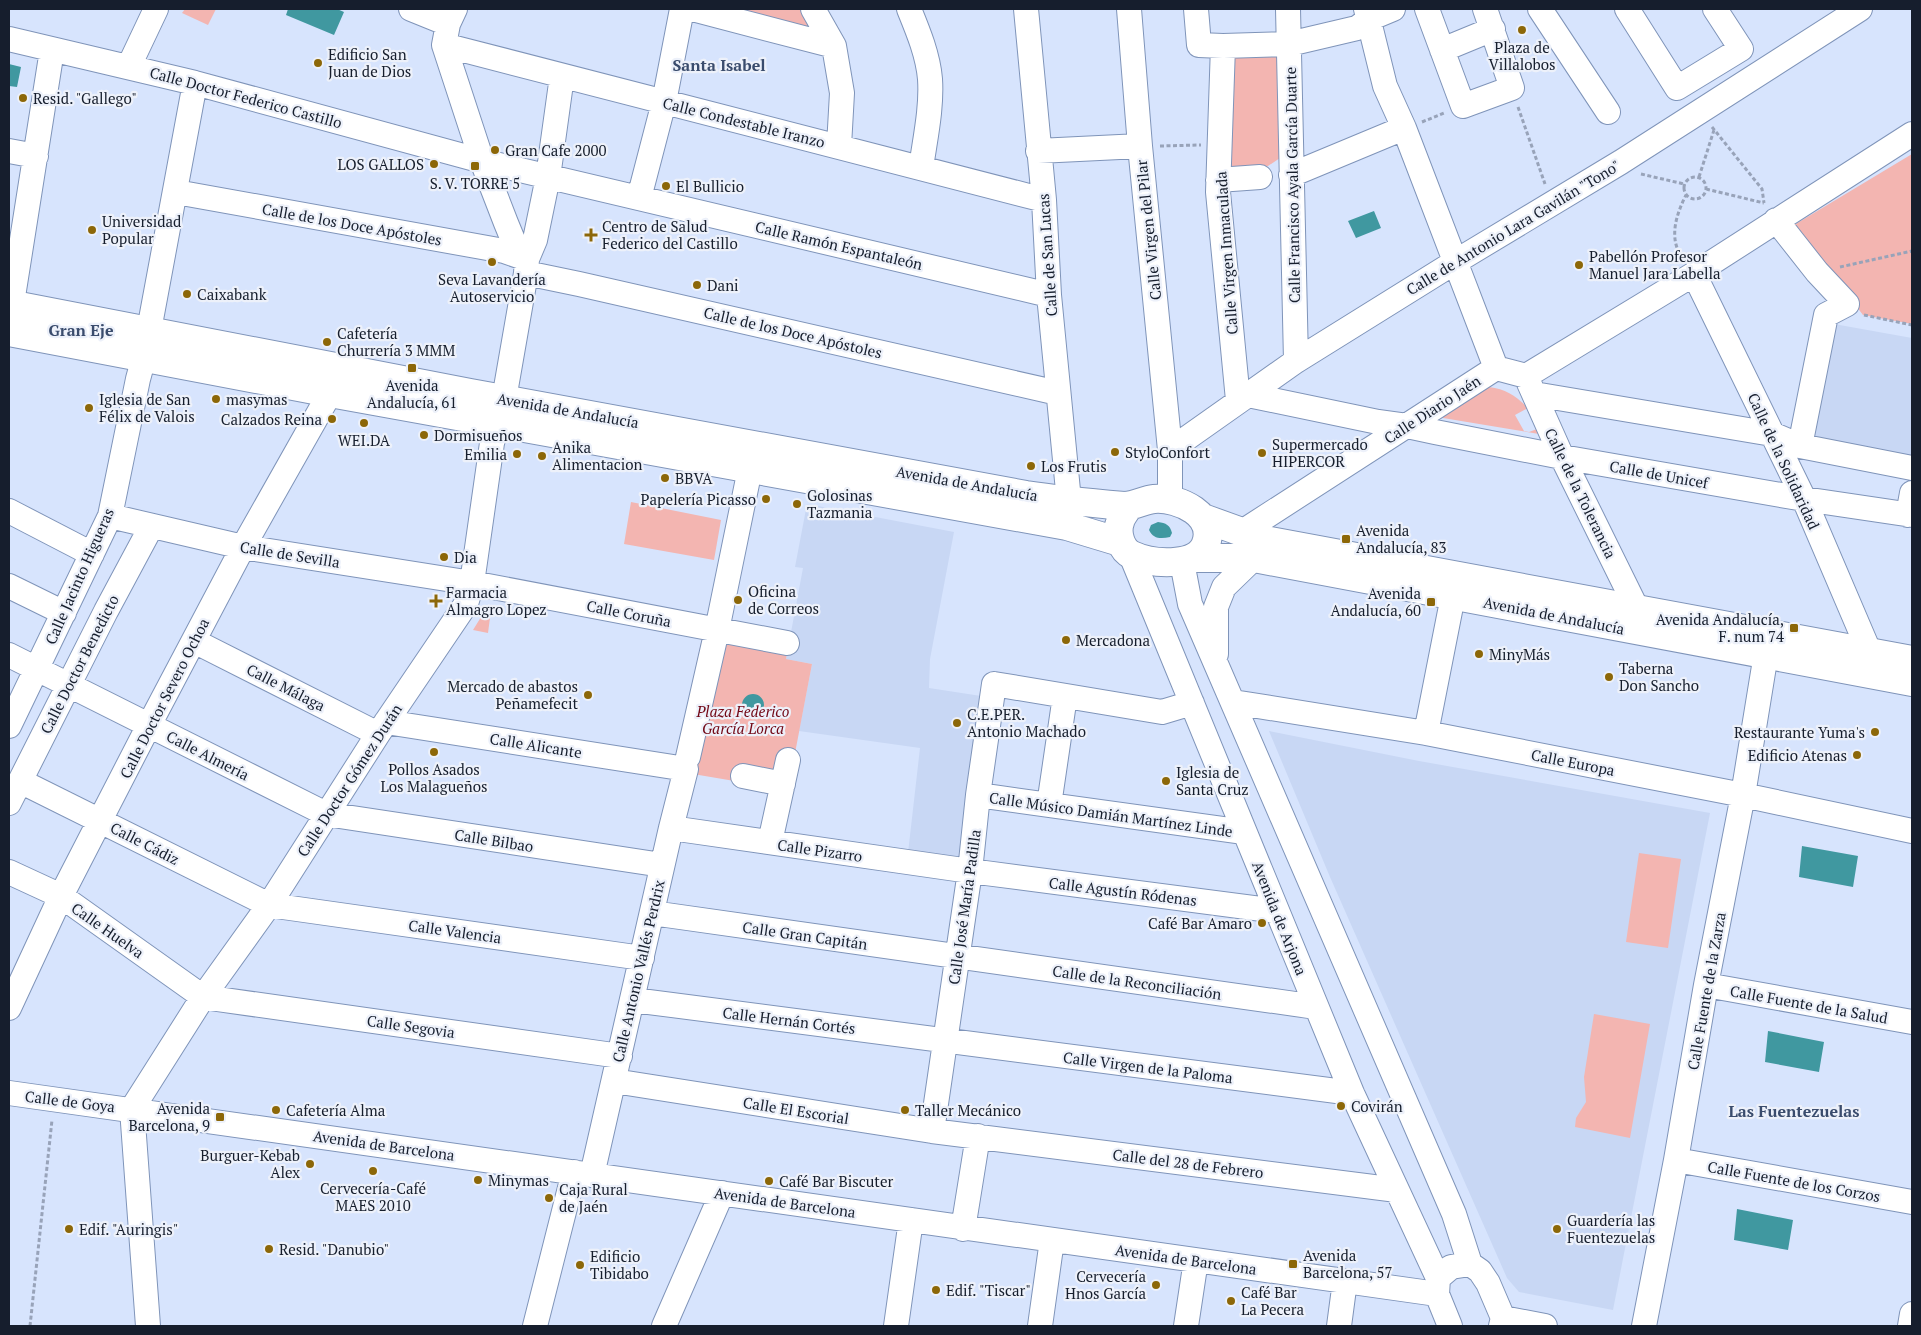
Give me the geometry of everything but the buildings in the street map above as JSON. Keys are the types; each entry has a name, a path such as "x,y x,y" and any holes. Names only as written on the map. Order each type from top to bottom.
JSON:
{"main road":[{"name":"Avenida de Andalucía","path":"10,312 330,392 501,411 750,469 1067,526 1125,549"},
{"name":"Avenida de Andalucía","path":"9,332 146,345 501,411 1069,501 1129,506"},
{"path":"1153,499 1170,500 1189,506 1203,518 1207,533 1205,546 1188,560 1163,562 1125,549 1119,523 1129,506 1153,499"},
{"name":"Avenida de Andalucía","path":"1203,518 1264,540 1912,660"},
{"name":"Avenida de Andalucía","path":"1188,560 1254,558 1912,682"}],"street":[{"path":"129,66 156,9"},
{"name":"Calle Condestable Iranzo","path":"411,9 562,76 1044,200"},
{"path":"638,198 664,102 682,9"},
{"path":"692,9 834,46"},
{"path":"812,9 834,46 842,93 839,146"},
{"path":"909,9 919,34 930,79 921,168"},
{"name":"Calle de San Lucas","path":"1026,9 1044,200 1049,295 1069,501"},
{"name":"Calle Virgen del Pilar","path":"1129,9 1140,146 1170,450 1170,500"},
{"path":"1196,9 1199,45 1223,46 1289,44 1357,28 1368,14 1393,9"},
{"name":"Calle Francisco Ayala García Duarte","path":"1288,9 1296,360"},
{"path":"1427,9 1442,50 1463,106 1512,88 1489,19 1442,50"},
{"path":"1540,9 1608,112"},
{"path":"1631,10 1677,88 1741,49 1715,9"},
{"name":"Calle de Antonio Lara Gavilán \"Tono\"","path":"1170,450 1296,360 1455,262 1621,162 1707,121 1860,9"},
{"path":"1368,14 1385,86 1404,128 1496,368 1530,385 1772,434 1800,446 1912,468"},
{"path":"449,26 482,161 513,240 527,266"},
{"name":"Calle Doctor Federico Castillo","path":"9,39 129,66 482,161"},
{"name":"Calle Virgen Inmaculada","path":"1223,46 1218,180 1243,398"},
{"path":"10,312 52,50"},
{"name":"Calle Doctor Gómez Durán","path":"132,1109 203,997 269,905 382,728 466,604 472,583 492,443 501,411 527,266 535,240 548,177 562,76"},
{"name":"Calle Jacinto Higueras","path":"9,726 110,516 176,192 194,83"},
{"path":"1292,175 1404,128"},
{"path":"1530,385 1694,274 1770,212 1912,134"},
{"path":"1038,151 1140,146"},
{"path":"9,151 36,156"},
{"name":"Calle Ramón Espantaleón","path":"482,161 1049,295"},
{"path":"1218,180 1260,177"},
{"name":"Calle de los Doce Apóstoles","path":"176,192 504,251 527,266 579,284 1058,393"},
{"path":"1770,212 1817,272 1847,304 1826,315 1800,446"},
{"name":"Calle de la Solidaridad","path":"1694,274 1804,499 1869,651"},
{"name":"Calle Diario Jaén","path":"1242,532 1496,368"},
{"name":"Calle de la Tolerancia","path":"1530,385 1562,456 1637,609"},
{"name":"Calle Doctor Severo Ochoa","path":"9,1008 61,896 149,725 242,547 330,392"},
{"name":"Calle de Unicef","path":"1243,398 1408,426 1562,456 1804,499 1911,508"},
{"name":"Calle Antonio Vallés Perdrix","path":"535,1326 614,1082 717,630 750,469"},
{"path":"9,511 92,554"},
{"name":"Calle de Sevilla","path":"110,516 242,547 472,583"},
{"name":"Calle Doctor Benedicto","path":"9,803 106,611 151,527"},
{"name":"Avenida de Arjona","path":"1125,549 1192,702 1352,1092 1397,1190 1437,1286 1450,1326"},
{"path":"1216,661 1216,607 1218,601 1224,587 1254,558"},
{"path":"1188,560 1190,604 1454,1214 1470,1264 1480,1271 1488,1283 1502,1322 1545,1326"},
{"name":"Calle Coruña","path":"472,583 787,643"},
{"path":"9,586 68,604 106,611"},
{"path":"1426,734 1453,596"},
{"name":"Calle Málaga","path":"194,641 382,728"},
{"name":"Calle Almería","path":"9,654 326,814"},
{"name":"Calle Fuente de la Zarza","path":"1644,1326 1676,1160 1706,985 1744,795 1766,654"},
{"name":"Calle José María Padilla","path":"932,1131 970,871 978,795 994,684 1064,696"},
{"path":"1049,805 1064,696 1162,712 1192,702"},
{"name":"Calle Europa","path":"1233,702 1426,734 1744,795 1912,831"},
{"name":"Calle Alicante","path":"382,728 687,763"},
{"path":"770,842 788,760"},
{"path":"742,776 783,784"},
{"name":"Calle Cádiz","path":"20,781 269,905"},
{"name":"Calle Músico Damián Martínez Linde","path":"978,795 1244,832"},
{"name":"Calle Bilbao","path":"326,814 662,865"},
{"name":"Calle Pizarro","path":"671,828 970,871"},
{"name":"Calle Agustín Ródenas","path":"970,871 1277,911"},
{"name":"Calle Huelva","path":"9,872 61,896 203,997"},
{"name":"Calle Valencia","path":"269,905 642,958"},
{"name":"Calle Gran Capitán","path":"652,913 957,957"},
{"name":"Calle de la Reconciliación","path":"957,957 1316,1007"},
{"name":"Calle Fuente de la Salud","path":"1706,985 1912,1022"},
{"name":"Calle Segovia","path":"203,997 620,1056"},
{"name":"Calle Hernán Cortés","path":"633,1000 945,1041"},
{"name":"Calle Virgen de la Paloma","path":"945,1041 1352,1092"},
{"name":"Calle El Escorial","path":"614,1082 932,1131 978,1136"},
{"name":"Calle de Goya","path":"9,1093 132,1109"},
{"path":"132,1109 148,1326"},
{"name":"Avenida de Barcelona","path":"132,1109 1345,1281 1437,1286"},
{"path":"963,1228 978,1136"},
{"name":"Calle del 28 de Febrero","path":"978,1136 1397,1190"},
{"name":"Calle Fuente de los Corzos","path":"1676,1160 1912,1202"},
{"path":"664,1326 722,1193"},
{"path":"896,1326 911,1220"},
{"path":"1040,1326 1052,1240"},
{"path":"1186,1326 1196,1260"},
{"path":"1437,1286 1451,1267 1470,1264"},
{"path":"1339,1326 1345,1281"},
{"path":"1910,1326 1912,1314"}],"path":[{"path":"1512,88 1551,204"},
{"path":"1404,128 1463,106"},
{"path":"1699,177 1707,121"},
{"path":"1707,121 1762,189 1770,212"},
{"path":"1140,146 1219,145"},
{"path":"1621,162 1625,170 1684,184"},
{"path":"1694,274 1678,253 1674,234 1676,216 1686,195 1684,184 1688,178 1699,177"},
{"path":"1686,195 1692,198 1700,198 1706,189 1704,182 1699,177"},
{"path":"1706,189 1770,212"},
{"path":"1817,272 1912,251"},
{"path":"1847,304 1863,315 1912,325"},
{"path":"30,1326 52,1120"}],"shaded area":[{"path":"288,9 337,9 344,12 334,35 286,15"},
{"path":"9,64 21,67 17,87 9,86"},
{"path":"1374,211 1381,228 1356,238 1348,221"},
{"path":"1834,324 1912,338 1912,458 1812,438"},
{"path":"807,504 954,532 930,659 929,688 981,696 962,859 908,853 920,748 799,731 812,664 786,659 803,568 795,567"},
{"path":"1158,522 1169,526 1172,533 1170,537 1158,538 1151,533 1149,530 1151,525"},
{"path":"753,694 761,697 764,705 761,713 753,716 745,713 742,705 745,697"},
{"path":"1269,731 1419,761 1710,813 1613,1310 1519,1292 1507,1278 1330,877"},
{"path":"1802,846 1858,856 1853,887 1799,877"},
{"path":"1768,1031 1824,1042 1819,1072 1765,1062"},
{"path":"1737,1209 1793,1220 1788,1250 1734,1240"}],"green space":[{"path":"185,9 216,9 208,25 182,13"},
{"path":"698,9 805,9 827,44"},
{"path":"1274,50 1281,57 1280,158 1259,172 1225,172 1227,52"},
{"path":"1912,154 1912,324 1863,315 1794,225"},
{"path":"1489,387 1506,391 1524,404 1528,408 1515,415 1524,431 1529,432 1537,429 1539,434 1443,418 1443,415"},
{"path":"631,502 721,520 714,560 624,544"},
{"path":"486,609 491,610 488,633 473,630"},
{"name":"Plaza Federico García Lorca","path":"702,638 787,654 786,659 812,664 788,790 693,774 677,754"},
{"path":"1639,853 1681,859 1668,948 1626,942"},
{"path":"1594,1014 1650,1024 1630,1138 1575,1127 1576,1118 1586,1102 1584,1077"}],"place":[{"name":"Plaza de Villalobos","path":"1522,30"},
{"name":"Edificio San Juan de Dios","path":"318,63"},
{"name":"Resid. \"Gallego\"","path":"23,98"},
{"name":"Gran Cafe 2000","path":"495,150"},
{"name":"LOS GALLOS","path":"434,164"},
{"name":"S. V. TORRE 5","path":"475,166"},
{"name":"El Bullicio","path":"666,186"},
{"name":"Universidad Popular","path":"92,230"},
{"name":"Centro de Salud Federico del Castillo","path":"591,235"},
{"name":"Seva Lavandería Autoservicio","path":"492,262"},
{"name":"Pabellón Profesor Manuel Jara Labella","path":"1579,265"},
{"name":"Dani","path":"697,285"},
{"name":"Caixabank","path":"187,294"},
{"name":"Cafetería Churrería 3 MMM","path":"327,342"},
{"name":"Avenida Andalucía, 61","path":"412,368"},
{"name":"masymas","path":"216,399"},
{"name":"Iglesia de San Félix de Valois","path":"89,408"},
{"name":"Calzados Reina","path":"332,419"},
{"name":"WEI.DA","path":"364,423"},
{"name":"Dormisueños","path":"424,435"},
{"name":"StyloConfort","path":"1115,452"},
{"name":"Supermercado HIPERCOR","path":"1262,453"},
{"name":"Emilia","path":"517,454"},
{"name":"Anika Alimentacion","path":"542,456"},
{"name":"Los Frutis","path":"1031,466"},
{"name":"BBVA","path":"665,478"},
{"name":"Papelería Picasso","path":"766,499"},
{"name":"Golosinas Tazmania","path":"797,504"},
{"name":"Avenida Andalucía, 83","path":"1346,539"},
{"name":"Dia","path":"444,557"},
{"name":"Oficina de Correos","path":"738,600"},
{"name":"Farmacia Almagro Lopez","path":"436,601"},
{"name":"Avenida Andalucía, 60","path":"1431,602"},
{"name":"Avenida Andalucía, F. num 74","path":"1794,628"},
{"name":"Mercadona","path":"1066,640"},
{"name":"MinyMás","path":"1479,654"},
{"name":"Taberna Don Sancho","path":"1609,677"},
{"name":"Mercado de abastos Peñamefecit","path":"588,695"},
{"name":"C.E.PER. Antonio Machado","path":"957,723"},
{"name":"Restaurante Yuma's","path":"1875,732"},
{"name":"Pollos Asados Los Malagueños","path":"434,752"},
{"name":"Edificio Atenas","path":"1857,755"},
{"name":"Iglesia de Santa Cruz","path":"1166,781"},
{"name":"Café Bar Amaro","path":"1262,923"},
{"name":"Covirán","path":"1341,1106"},
{"name":"Cafetería Alma","path":"276,1110"},
{"name":"Taller Mecánico","path":"905,1110"},
{"name":"Avenida Barcelona, 9","path":"220,1117"},
{"name":"Burguer-Kebab Alex","path":"310,1164"},
{"name":"Cervecería-Café MAES 2010","path":"373,1171"},
{"name":"Minymas","path":"478,1180"},
{"name":"Café Bar Biscuter","path":"769,1181"},
{"name":"Caja Rural de Jaén","path":"549,1198"},
{"name":"Edif. \"Auringis\"","path":"69,1229"},
{"name":"Guardería las Fuentezuelas","path":"1557,1229"},
{"name":"Resid. \"Danubio\"","path":"269,1249"},
{"name":"Avenida Barcelona, 57","path":"1293,1264"},
{"name":"Edificio Tibidabo","path":"580,1265"},
{"name":"Cervecería Hnos García","path":"1156,1285"},
{"name":"Edif. \"Tiscar\"","path":"936,1290"},
{"name":"Café Bar La Pecera","path":"1231,1301"}],"district":[{"name":"Santa Isabel","path":"719,65"},
{"name":"Gran Eje","path":"81,330"},
{"name":"Las Fuentezuelas","path":"1794,1111"}]}
